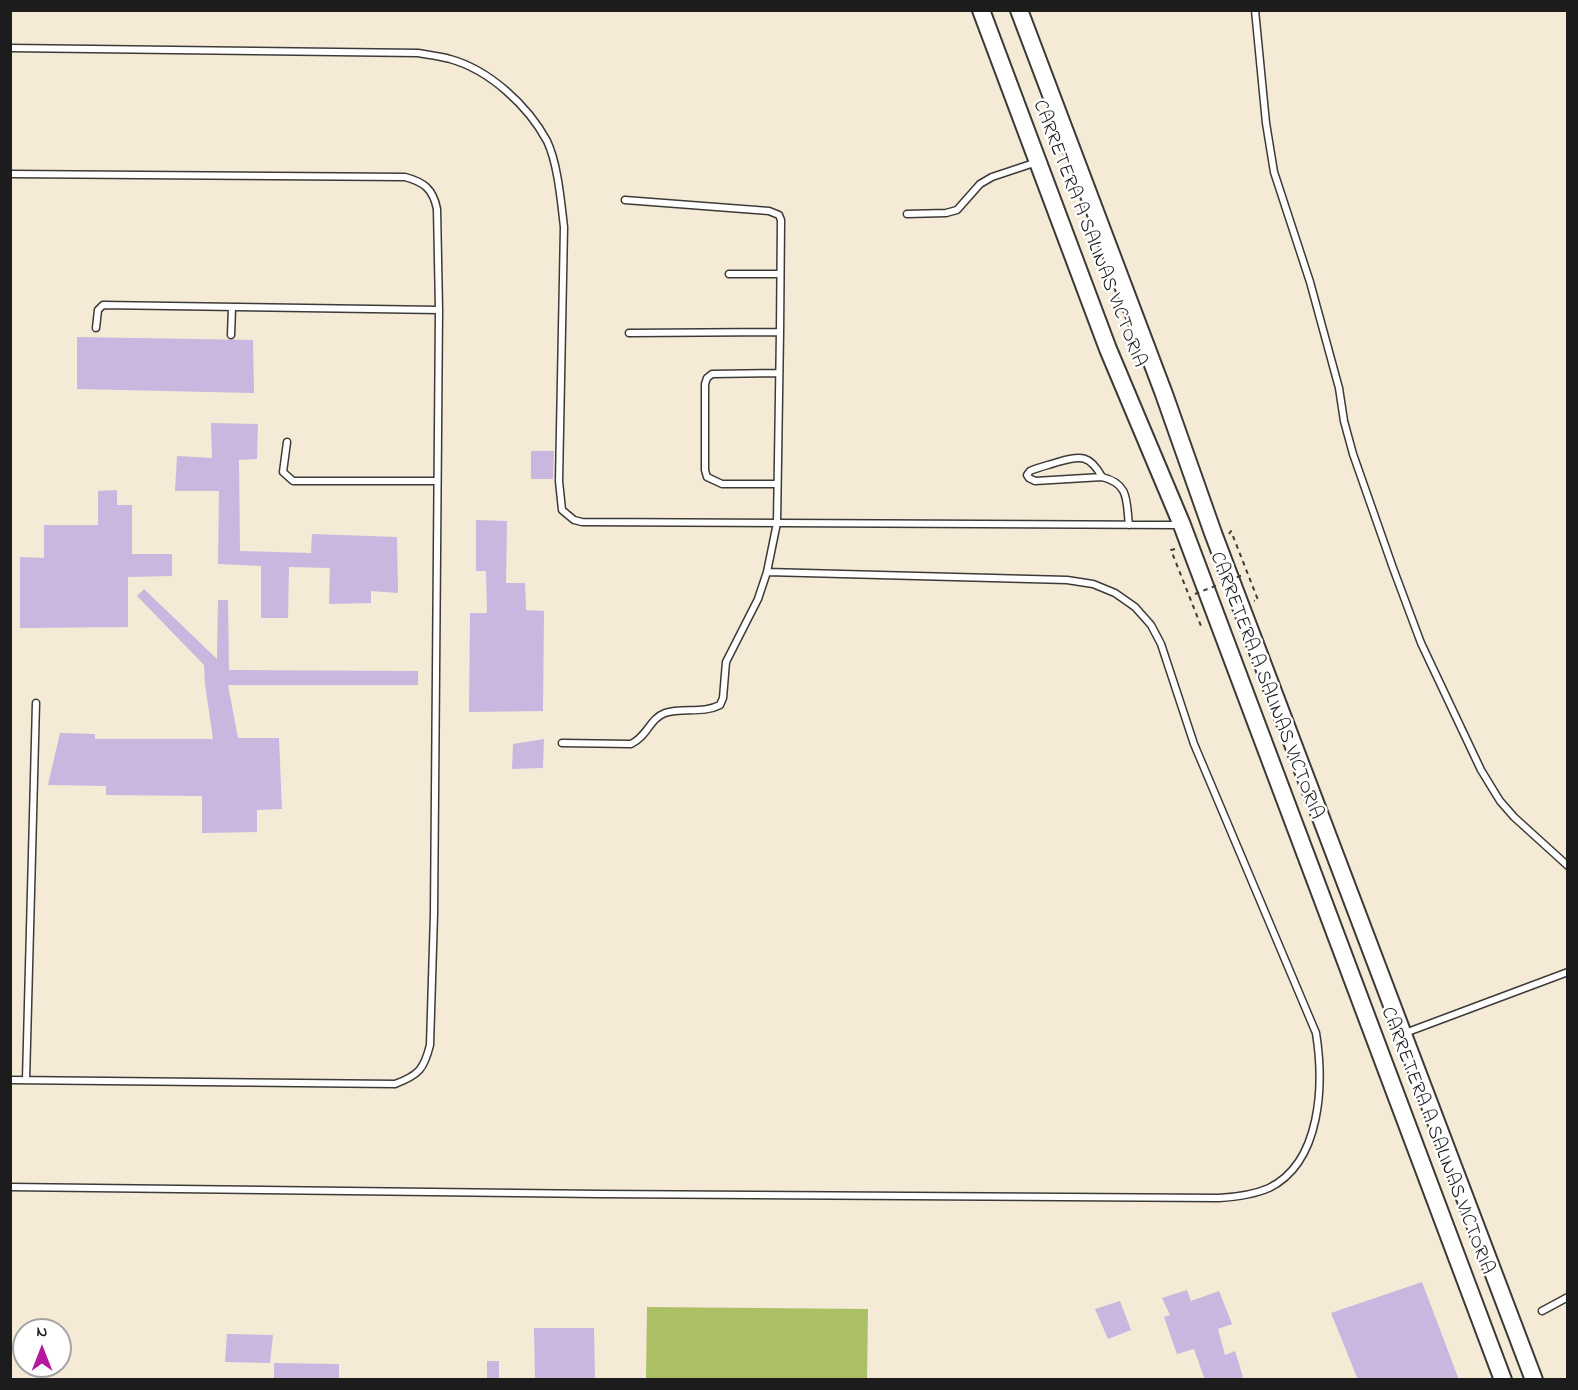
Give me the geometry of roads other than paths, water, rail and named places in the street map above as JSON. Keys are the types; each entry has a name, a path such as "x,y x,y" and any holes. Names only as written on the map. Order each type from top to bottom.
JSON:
{"main road":[{"name":"CARRETERA A SALINAS VICTORIA","path":"981,10 1108,349 1182,525 1503,1380"},
{"name":"CARRETERA A SALINAS VICTORIA","path":"1018,10 1164,394 1213,533 1534,1380"}],"lane":[{"path":"1255,10 1266,123 1274,172 1310,282 1339,388 1344,421 1353,454 1397,578 1421,643 1485,778 1514,817 1568,866"},
{"path":"10,48 418,53 451,59 476,70 501,87 530,117 548,143 559,185 564,227 559,481 562,510 574,520 582,522 1182,525"},
{"path":"907,214 946,213 957,210 986,180 1037,162"},
{"path":"10,174 405,177 417,180 429,187 435,197 439,310 434,926 430,1044 420,1072 395,1084 10,1080"},
{"path":"562,743 631,744 641,739 655,718 667,712 713,709 720,705 723,698 726,662 758,599 767,572 777,523 781,220 776,213 625,200"},
{"path":"729,274 780,274"},
{"path":"96,328 98,310 103,305 439,310"},
{"path":"231,335 232,308"},
{"path":"630,333 780,332"},
{"path":"777,484 722,484 707,477 705,470 705,384 707,378 712,374 779,373"},
{"path":"287,442 283,472 293,481 437,481"},
{"path":"1102,477 1089,460 1076,457 1030,471 1027,475 1035,481 1102,477 1119,484 1125,493 1129,525"},
{"path":"10,1186 599,1194 1219,1198 1245,1196 1270,1187 1289,1172 1308,1146 1316,1121 1319,1102 1319,1054 1316,1033 1194,744 1161,644 1146,619 1135,607 1115,593 1093,584 1066,580 767,572"},
{"path":"26,1080 36,703"},
{"path":"1403,1034 1568,972"},
{"path":"1542,1311 1568,1297"}]}
